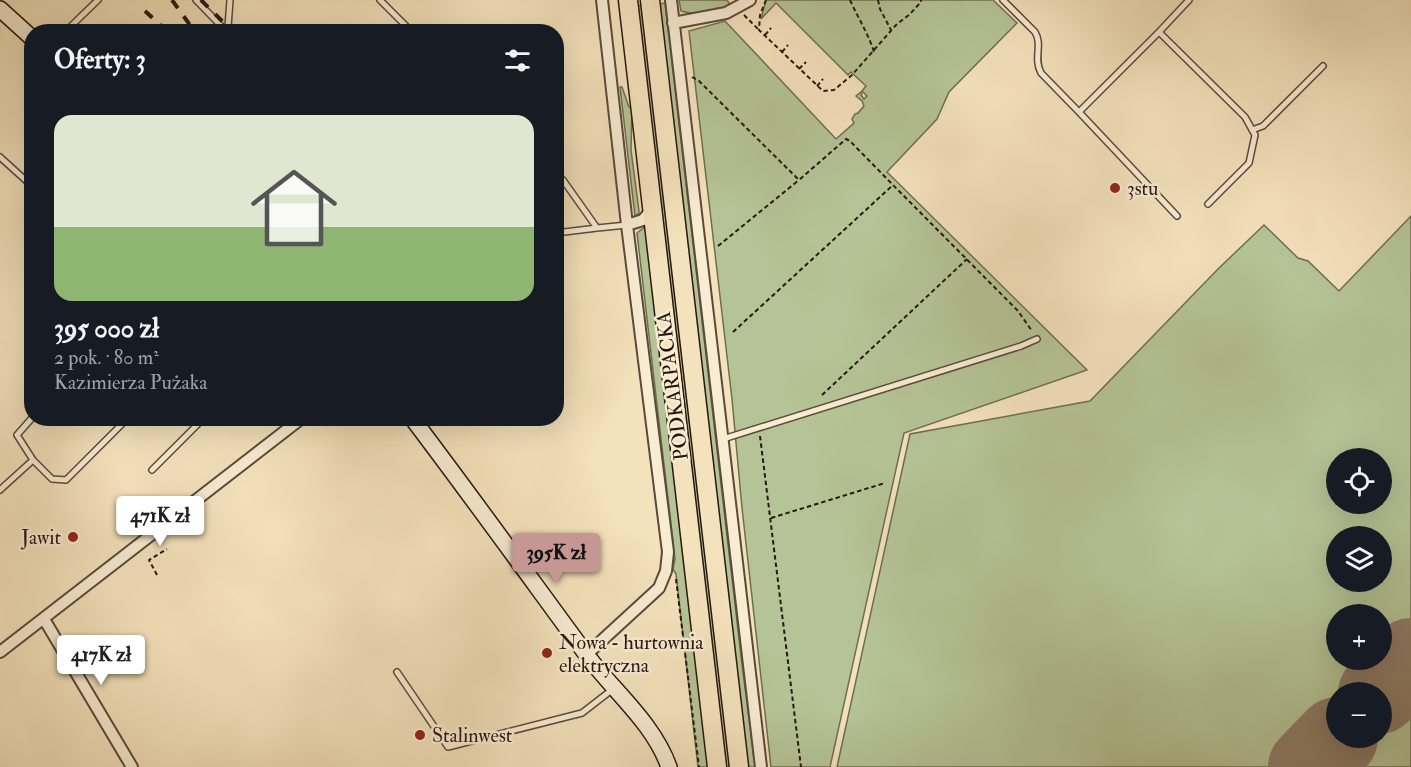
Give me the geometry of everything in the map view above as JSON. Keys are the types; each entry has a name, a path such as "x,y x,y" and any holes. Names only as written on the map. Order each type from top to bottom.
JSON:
{"main road":[{"name":"PODKARPACKA","path":"628,0 717,767"},
{"name":"PODKARPACKA","path":"650,0 739,767"}],"street":[{"path":"586,655 659,588 666,571 668,552 627,225 602,0"},
{"path":"670,0 761,767"},
{"path":"673,23 715,16 737,8 750,0"},
{"path":"0,9 24,31"},
{"path":"627,225 643,220 652,209"},
{"path":"0,652 292,426"},
{"path":"418,426 586,655 650,730 669,767"},
{"path":"44,619 132,767"}],"lane":[{"path":"73,24 98,0"},
{"path":"196,0 219,24"},
{"path":"228,24 230,0"},
{"path":"380,0 404,24"},
{"path":"1003,0 1038,37 1037,59 1041,73 1177,216"},
{"path":"1079,112 1189,0"},
{"path":"1159,32 1245,117 1255,135 1249,163 1208,204"},
{"path":"1252,130 1263,126 1323,66"},
{"path":"0,157 24,179"},
{"path":"564,181 597,228"},
{"path":"564,232 627,225"},
{"path":"723,439 1022,346 1037,339"},
{"path":"25,426 17,435 33,460 52,479 66,480 120,426"},
{"path":"152,470 196,426"},
{"path":"0,490 33,460"},
{"path":"397,672 448,747 582,713 614,688"}],"path":[{"path":"759,30 760,15 766,0"},
{"path":"850,0 868,34 874,51"},
{"path":"878,0 891,31"},
{"path":"737,8 823,91 834,90 852,75 921,0"},
{"path":"765,35 771,28"},
{"path":"782,52 788,45"},
{"path":"799,69 806,62"},
{"path":"686,75 699,81 799,180"},
{"path":"817,86 823,79"},
{"path":"718,246 846,139 1018,311 1037,339"},
{"path":"733,332 893,185"},
{"path":"822,395 968,259"},
{"path":"759,427 801,767"},
{"path":"771,518 885,483"},
{"path":"157,575 149,560 167,549"},
{"path":"673,573 678,587 699,767"}],"green space":[{"path":"679,0 727,0 731,6 693,13 681,11"},
{"path":"766,0 993,0 1017,23 949,92 937,119 887,172 1087,370 904,433 830,767 771,767 732,399 689,31 725,21 836,139 854,123 852,119 864,106 856,96 861,92 864,99 867,96 862,91 866,86 851,72 848,75 776,3 761,19"},
{"path":"665,3 755,767 747,767 659,4"},
{"path":"643,5 732,767 726,767 636,6"},
{"path":"620,87 622,87 629,107 632,107 631,150 639,211 635,216"},
{"path":"1411,216 1411,767 837,767 910,434 1090,401 1264,225 1298,258 1308,261 1339,291"},
{"path":"646,226 710,767 698,767 676,574 673,569 675,559 637,233"}],"runway":[{"path":"1389,682 1411,659"},
{"path":"1309,767 1327,748"}],"railway":[{"path":"172,0 189,24"},
{"path":"201,0 225,24"},
{"path":"145,11 159,24"}],"place":[{"name":"3stu","path":"1115,188"},
{"name":"Jawit","path":"73,537"},
{"name":"Nowa - hurtownia elektryczna","path":"547,653"},
{"name":"Stalinwest","path":"420,735"}]}
